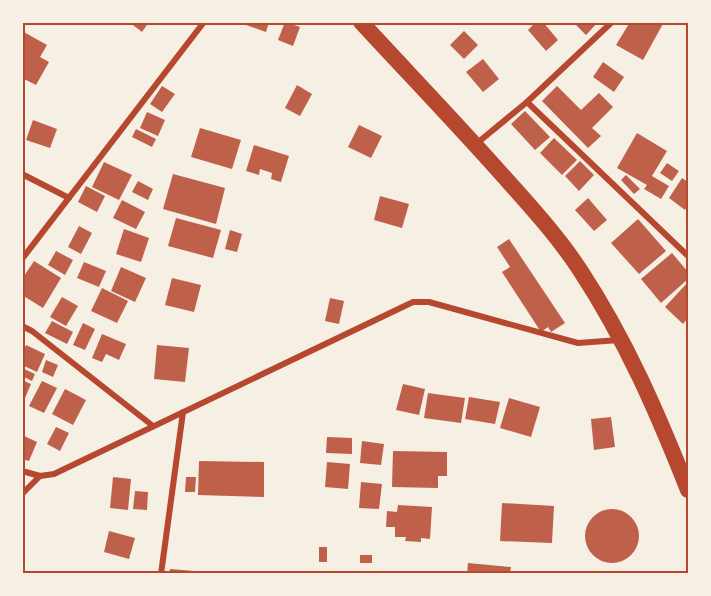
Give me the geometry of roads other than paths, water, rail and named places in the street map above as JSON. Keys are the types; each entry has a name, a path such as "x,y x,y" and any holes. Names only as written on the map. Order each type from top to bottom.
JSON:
{"highway":[{"path":"361,22 475,144 535,212 579,269 623,340 688,490"}],"street":[{"path":"22,259 204,22"},
{"path":"475,144 527,102 612,22"},
{"path":"527,102 688,256"},
{"path":"22,174 69,198"},
{"path":"22,471 40,476 54,474 414,302 429,302 578,343 623,340"},
{"path":"22,326 41,338 153,426"},
{"path":"160,573 183,412"},
{"path":"22,494 40,476"}]}
